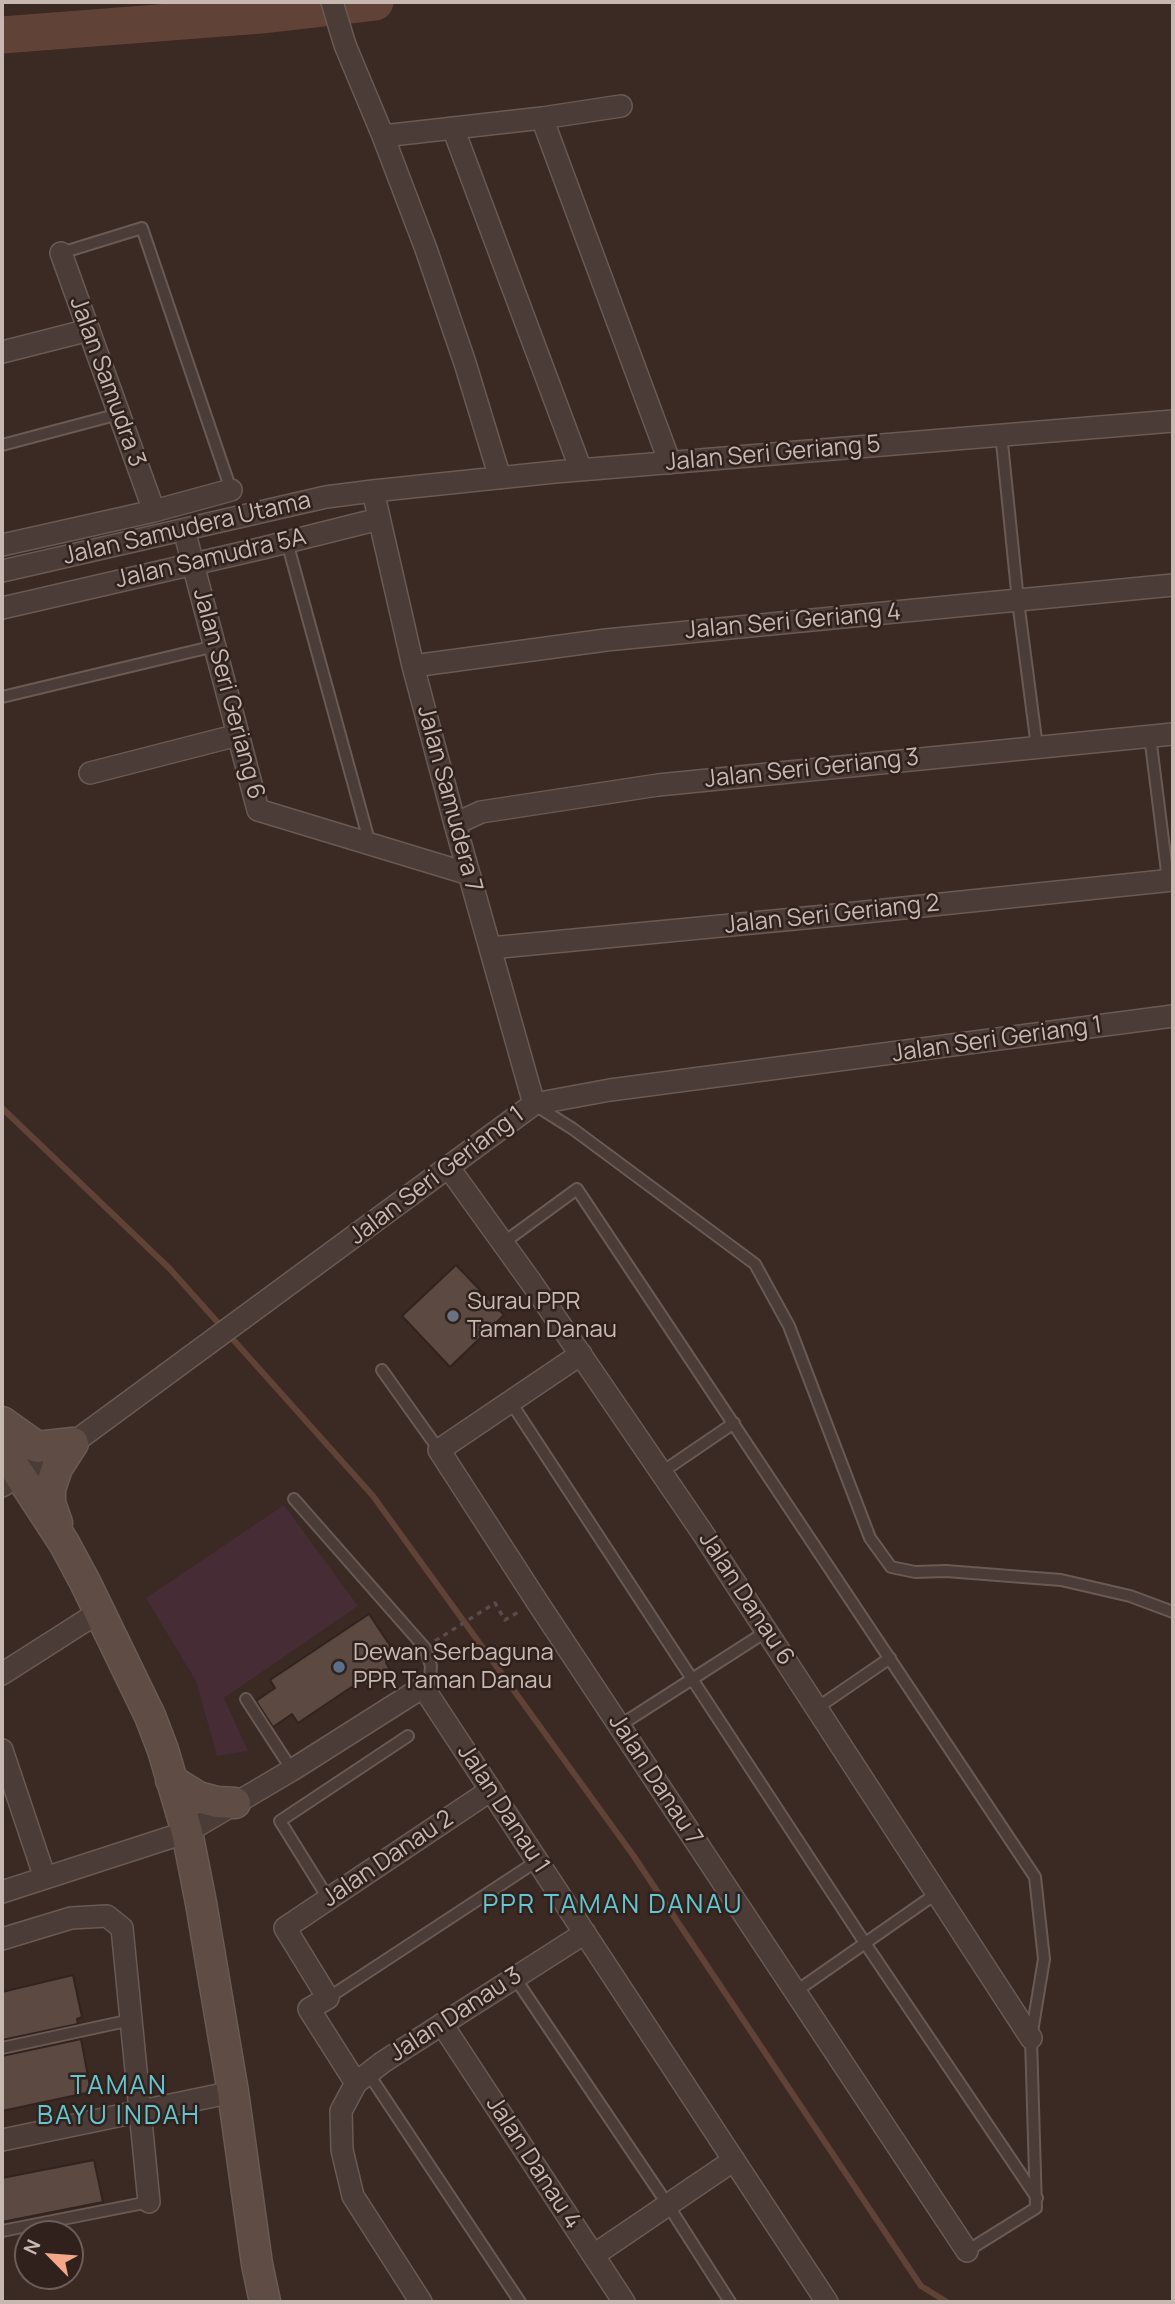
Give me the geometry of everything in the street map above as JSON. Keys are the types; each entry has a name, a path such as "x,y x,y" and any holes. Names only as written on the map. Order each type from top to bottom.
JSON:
{"street":[{"path":"332,2 345,45 383,136 456,338 500,478"},
{"path":"383,136 621,106"},
{"path":"542,118 670,463"},
{"path":"453,128 581,470"},
{"name":"Jalan Samudra 3","path":"61,253 154,511"},
{"path":"2,352 89,330"},
{"name":"Jalan Seri Geriang 5","path":"373,491 1001,433 1173,421"},
{"name":"Jalan Samudera Utama","path":"2,545 154,511 230,490"},
{"name":"Jalan Samudera Utama","path":"2,571 326,497 373,491"},
{"name":"Jalan Samudera 7","path":"373,491 413,666 534,1104"},
{"name":"Jalan Samudra 5A","path":"2,608 379,519"},
{"name":"Jalan Seri Geriang 6","path":"184,530 258,810 469,874"},
{"name":"Jalan Seri Geriang 4","path":"413,666 606,640 1173,585"},
{"name":"Jalan Seri Geriang 3","path":"455,824 481,812 658,785 1173,734"},
{"path":"90,773 238,735"},
{"name":"Jalan Seri Geriang 2","path":"490,948 822,917 1171,880"},
{"name":"Jalan Seri Geriang 1","path":"10,1481 73,1443 534,1104 610,1090 1173,1016"},
{"name":"Jalan Danau 6","path":"449,1168 662,1472 1031,2038"},
{"path":"439,1450 581,1354"},
{"path":"2,1422 37,1447 73,1443"},
{"path":"73,1443 57,1468 50,1489 50,1503 64,1543 150,1716 187,1832 233,2092 255,2252 265,2302"},
{"path":"2,1447 10,1481 64,1543"},
{"name":"Jalan Danau 7","path":"439,1450 967,2251"},
{"path":"2,1674 99,1612"},
{"path":"2,1892 187,1832 292,1770 423,1687"},
{"name":"Jalan Danau 1","path":"423,1687 827,2302"},
{"path":"2,1750 46,1878"},
{"path":"172,1780 198,1797 235,1803"},
{"name":"Jalan Danau 2","path":"328,1998 285,1928 491,1790"},
{"path":"2,1939 71,1918 107,1916 122,1928 149,2202"},
{"name":"Jalan Danau 3","path":"421,2302 353,2196 342,2150 341,2111 362,2078 585,1933"},
{"path":"328,1998 309,2010 362,2078"},
{"name":"Jalan Danau 4","path":"442,2024 624,2302"},
{"path":"2,2140 233,2092"},
{"path":"594,2255 734,2160"}],"lane":[{"path":"61,253 142,228 230,490"},
{"path":"2,444 119,414"},
{"path":"1001,433 1018,601 1037,747"},
{"path":"287,542 370,844"},
{"path":"2,697 215,646"},
{"path":"1150,736 1171,880"},
{"path":"534,1104 573,1129 755,1264 789,1326 870,1538 891,1567 915,1572 946,1571 1061,1580 1130,1596 1173,1612"},
{"path":"503,1242 577,1189 1035,1877 1044,1959 1031,2038 1036,2208 967,2251"},
{"path":"382,1370 439,1450"},
{"path":"510,1401 865,1943 1037,2198"},
{"path":"662,1472 734,1423"},
{"path":"294,1499 425,1648 431,1666 430,1678 423,1687"},
{"path":"619,1726 767,1631"},
{"path":"817,1707 890,1658"},
{"path":"246,1699 292,1770"},
{"path":"328,1898 280,1821 408,1736"},
{"path":"328,1998 537,1861"},
{"path":"795,1992 937,1893"},
{"path":"515,1978 730,2302"},
{"path":"2,2048 131,2020"},
{"path":"362,2078 520,2302"},
{"path":"2,2231 149,2202"}],"path":[{"path":"436,1641 495,1603 505,1620"}],"shaded area":[{"path":"284,1505 358,1606 224,1698 248,1751 217,1756 196,1681 146,1598"}],"building":[{"name":"Surau PPR Taman Danau","path":"456,1265 504,1315 450,1367 402,1316"},
{"name":"Dewan Serbaguna PPR Taman Danau","path":"369,1614 397,1656 386,1663 391,1671 367,1687 362,1680 298,1723 292,1714 273,1727 256,1701 275,1688 270,1680"},
{"path":"73,1975 82,2017 77,2019 78,2024 2,2040 2,1992"},
{"path":"81,2039 91,2092 2,2111 2,2056"},
{"path":"94,2160 103,2202 2,2222 2,2178"}],"waterway":[{"path":"2,35 261,15 375,2"},
{"path":"2,1108 170,1269 373,1496 633,1855 921,2286 947,2302"}],"place":[{"name":"Surau PPR Taman Danau","path":"453,1316"},
{"name":"Dewan Serbaguna PPR Taman Danau","path":"339,1667"}],"district":[{"name":"PPR TAMAN DANAU","path":"613,1906"},
{"name":"TAMAN BAYU INDAH","path":"119,2102"}]}
